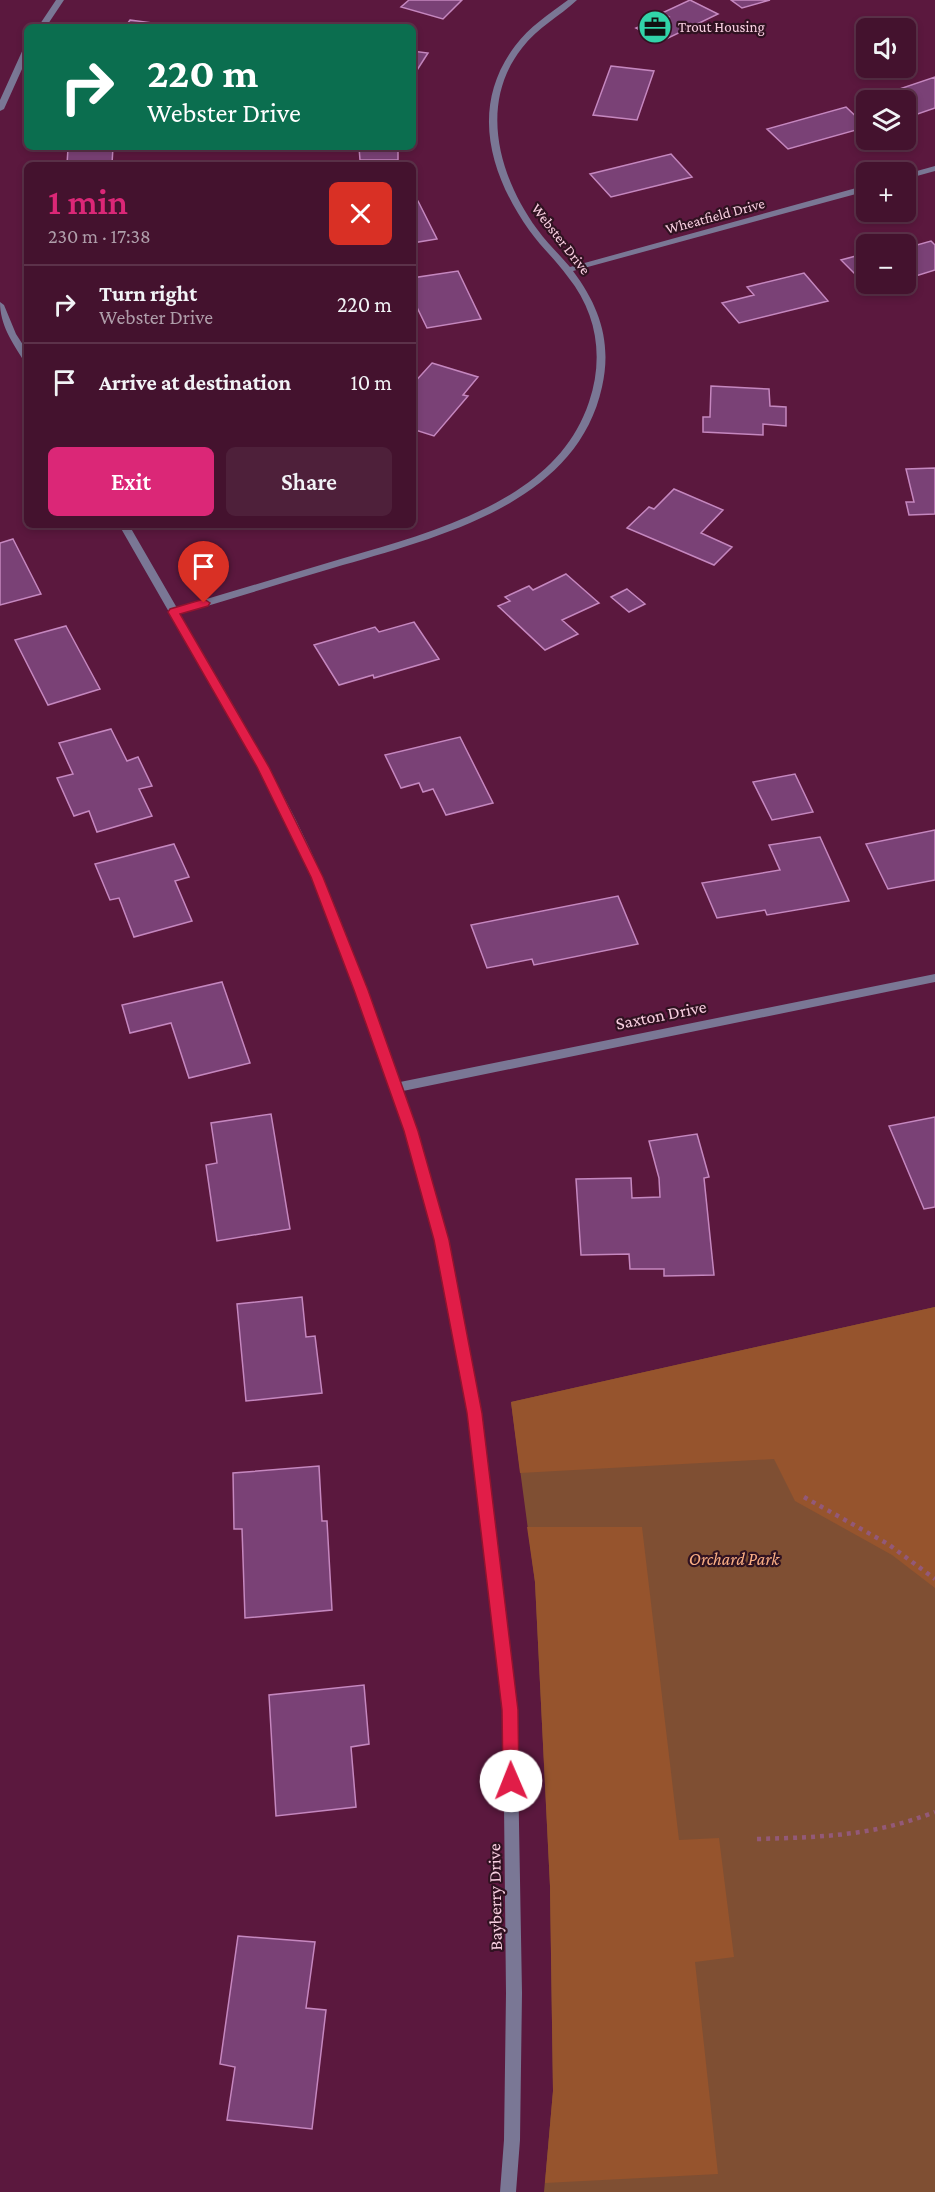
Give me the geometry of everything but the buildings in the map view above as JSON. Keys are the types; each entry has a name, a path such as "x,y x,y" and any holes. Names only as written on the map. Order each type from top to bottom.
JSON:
{"street":[{"path":"44,24 60,0"},
{"name":"Webster Drive","path":"174,612 400,545 457,525 504,502 543,477 571,446 588,418 600,382 602,341 583,292 569,270 532,229 508,193 495,157 491,115 495,91 507,62 525,39 552,12 573,0"},
{"path":"0,109 24,56"},
{"path":"916,174 935,168"},
{"name":"Wheatfield Drive","path":"569,270 856,191"},
{"path":"0,305 12,334 24,354"},
{"name":"Bayberry Drive","path":"126,528 263,767 317,877 361,990 411,1131 441,1240 474,1413 510,1710 514,1993 512,2140 508,2192"},
{"name":"Saxton Drive","path":"395,1088 935,978"}],"path":[{"path":"804,1497 888,1544 935,1579"},
{"path":"757,1839 840,1836 901,1825 935,1812"}],"green space":[{"name":"Orchard Park","path":"935,1307 935,2192 544,2192 553,2091 550,1886 535,1582 511,1402"}],"shaded area":[{"path":"935,1307 935,1588 892,1555 795,1501 774,1459 520,1473 511,1402"},
{"path":"527,1527 642,1527 679,1840 719,1838 734,1957 695,1962 718,2174 545,2183 553,2091 550,1886 535,1582"}],"place":[{"name":"Trout Housing","path":"655,27"}],"route":[{"path":"204,603 174,612 263,767 317,877 361,990 411,1131 441,1240 474,1413 483,1481 510,1710 511,1781"}]}
